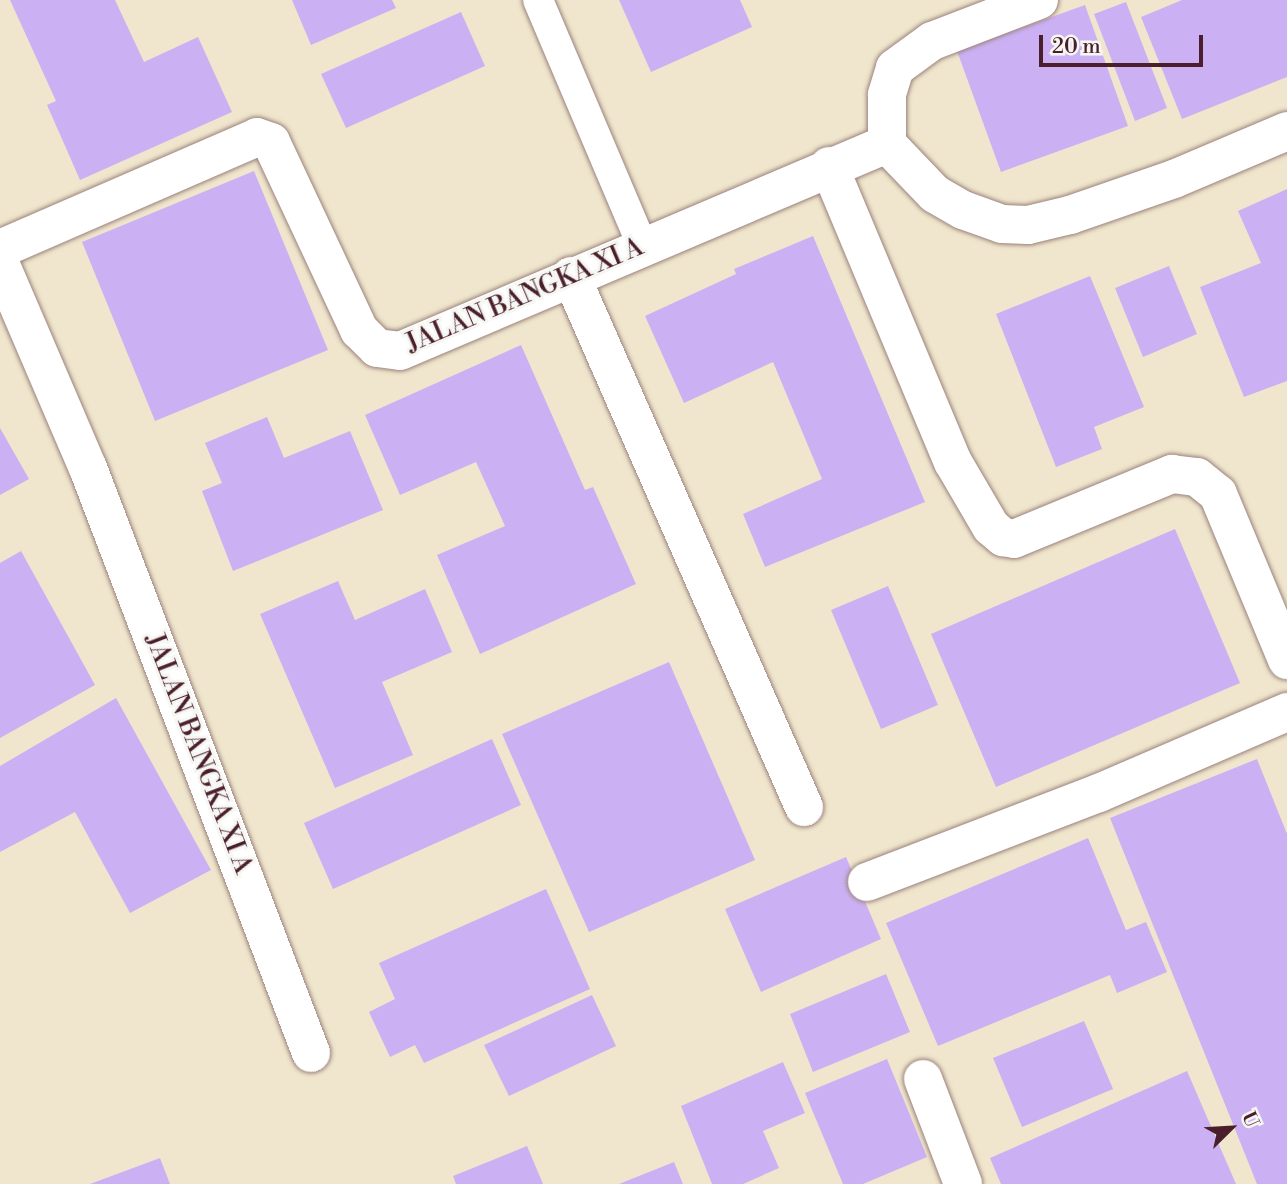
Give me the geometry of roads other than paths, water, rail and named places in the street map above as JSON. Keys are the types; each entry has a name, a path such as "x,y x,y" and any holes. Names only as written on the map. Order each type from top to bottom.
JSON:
{"street":[{"path":"1039,0 932,41 895,68 887,95 887,144 935,194 953,205 1002,224 1028,225 1174,179 1287,131"},
{"name":"JALAN BANGKA XI A","path":"0,249 257,137 271,142 359,330 377,348 400,351 429,341 571,276 828,166 887,144"},
{"path":"828,166 953,462 991,527 1003,537 1014,539 1172,474 1197,477 1218,494 1287,660"},
{"name":"JALAN BANGKA XI A","path":"0,263 88,467 311,1054"},
{"path":"571,276 804,807"},
{"path":"867,882 1099,793 1287,712"},
{"path":"923,1079 963,1184"}],"lane":[{"path":"538,0 643,247"}]}
